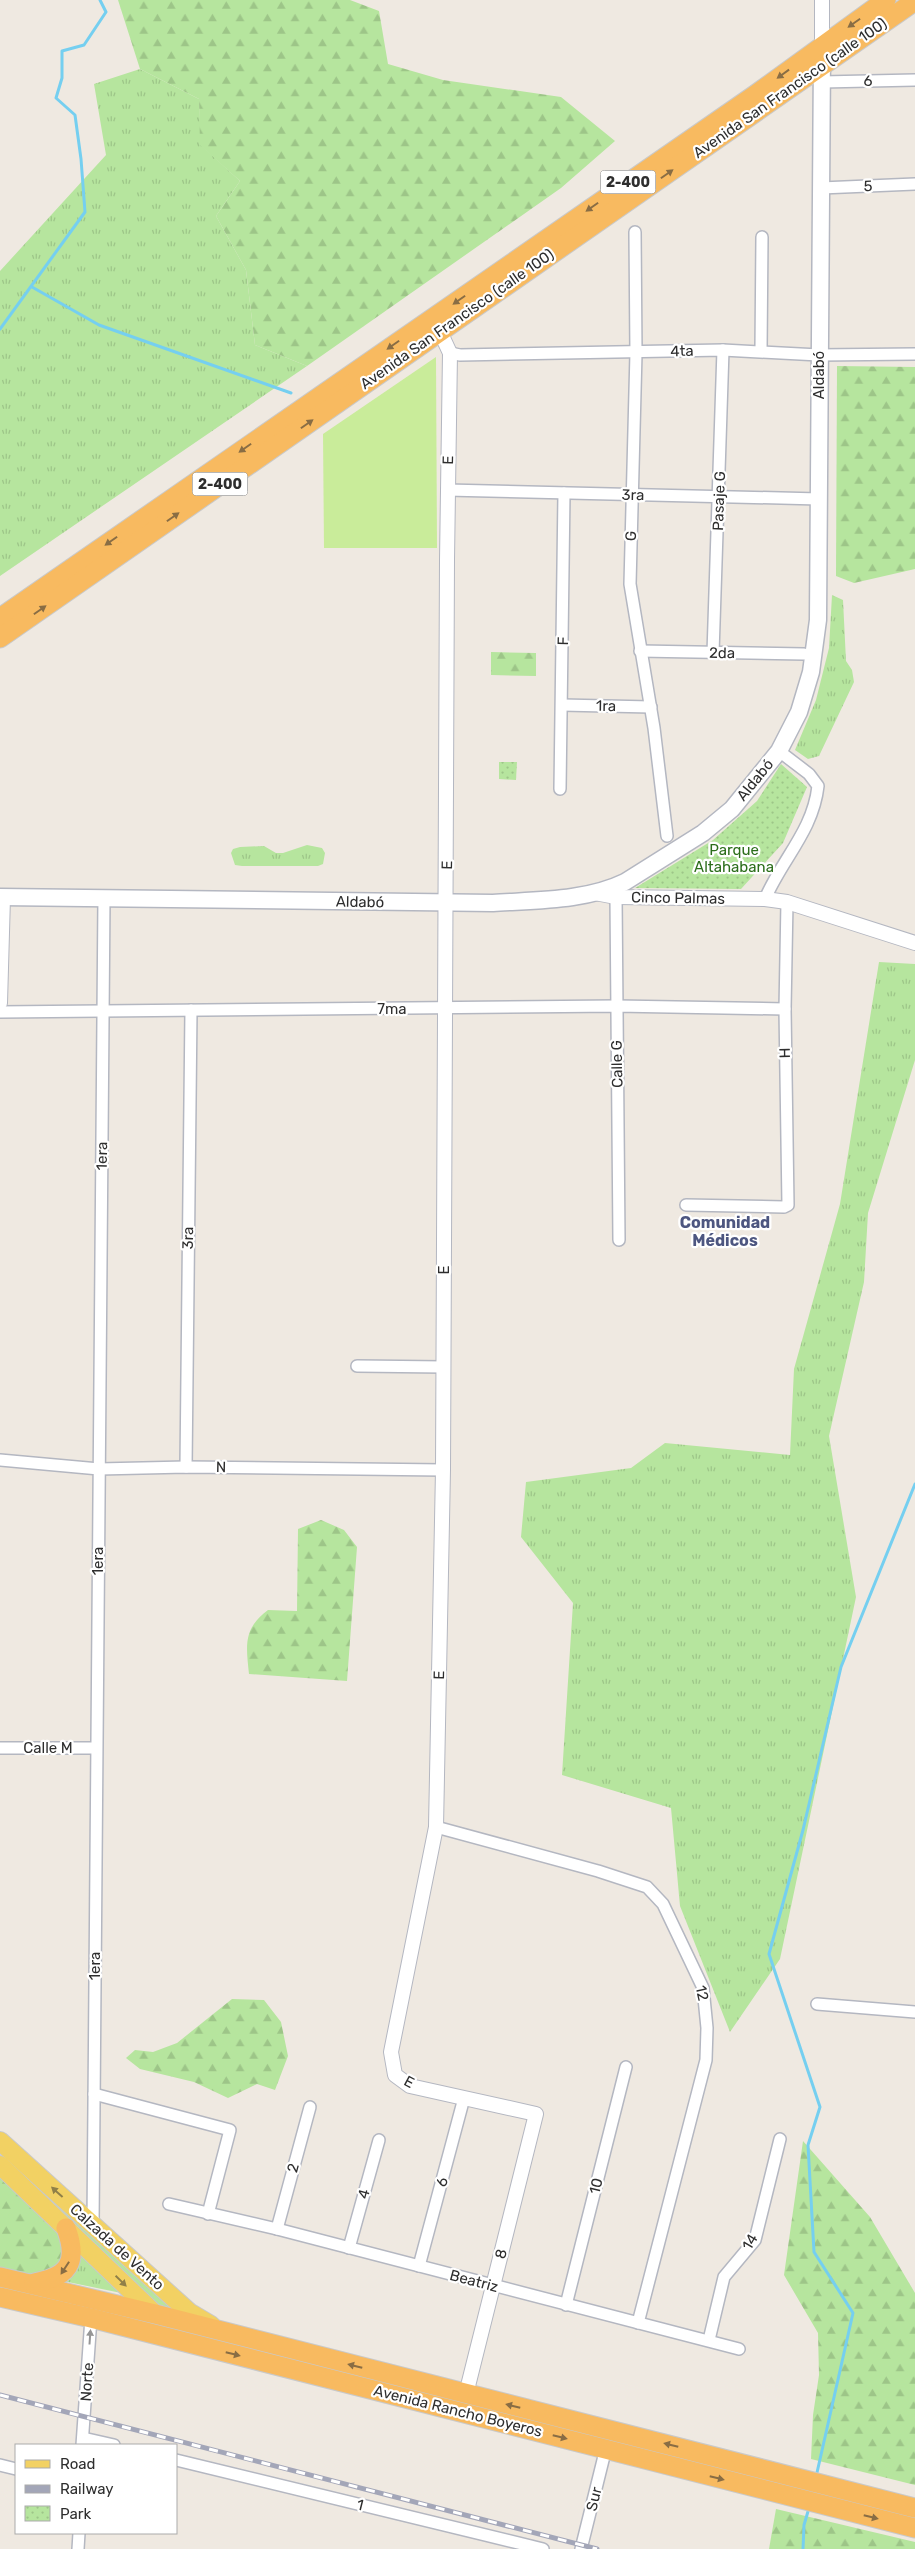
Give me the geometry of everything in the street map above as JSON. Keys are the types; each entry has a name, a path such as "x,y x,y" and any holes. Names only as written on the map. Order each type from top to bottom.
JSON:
{"highway":[{"name":"Avenida San Francisco (calle 100)","path":"0,638 886,0"},
{"name":"Avenida San Francisco (calle 100)","path":"0,618 436,324 822,74 915,0"},
{"path":"28,2284 55,2278 66,2270 70,2261 71,2249 66,2228"},
{"name":"Avenida Rancho Boyeros","path":"0,2277 155,2314 915,2508"},
{"path":"69,2293 84,2304 91,2318"},
{"name":"Avenida Rancho Boyeros","path":"0,2297 91,2318 606,2448 915,2528"},
{"path":"155,2314 186,2342"}],"main road":[{"name":"Aldabó","path":"1,897 493,903 592,893 614,893 703,833 732,809 779,751 799,712 814,656 818,620 822,45"},
{"name":"Calzada de Vento","path":"0,2140 3,2161 66,2228 155,2314"},
{"name":"Calzada de Vento","path":"3,2161 93,2225 189,2312 209,2324 244,2338"}],"street":[{"name":"Aldabó","path":"822,0 822,45"},
{"name":"6","path":"822,74 915,80"},
{"name":"5","path":"820,188 915,184"},
{"name":"G","path":"635,232 636,353 630,584 650,707 667,836"},
{"path":"762,236 762,351"},
{"name":"E","path":"436,324 450,352 447,490 444,1367 436,1827 391,2052 395,2074 410,2086 536,2114"},
{"name":"4ta","path":"450,352 460,355 722,350 819,354 915,354"},
{"name":"Pasaje G","path":"713,653 720,497 722,350"},
{"name":"3ra","path":"447,490 819,499"},
{"name":"F","path":"560,789 564,493"},
{"name":"2da","path":"640,651 804,654"},
{"name":"1ra","path":"562,705 650,707"},
{"path":"766,899 773,882 797,846 816,807 818,786 809,774 779,751"},
{"name":"Cinco Palmas","path":"614,893 766,899 787,902 915,943"},
{"name":"Calle G","path":"614,893 619,1240"},
{"path":"0,1003 1,897"},
{"name":"1era","path":"93,2225 104,897"},
{"name":"H","path":"686,1205 784,1207 788,1205 784,1009 787,902"},
{"name":"7ma","path":"0,1012 103,1009 191,1010 616,1006 784,1009"},
{"name":"3ra","path":"186,1467 191,1010"},
{"path":"357,1366 444,1367"},
{"name":"N","path":"0,1460 99,1469 186,1467 443,1470"},
{"name":"Calle M","path":"0,1748 96,1748"},
{"name":"12","path":"436,1827 598,1871 647,1887 663,1904 703,1988 708,2028 706,2060 638,2323"},
{"path":"817,2004 915,2012"},
{"name":"10","path":"566,2304 626,2067"},
{"path":"94,2094 230,2130 208,2214"},
{"name":"6","path":"419,2266 464,2098"},
{"name":"2","path":"277,2230 310,2107"},
{"name":"8","path":"466,2394 536,2114"},
{"name":"14","path":"709,2340 724,2277 755,2240 780,2139"},
{"name":"4","path":"349,2248 378,2140"},
{"name":"Beatriz","path":"169,2204 349,2248 493,2287 739,2349"},
{"name":"Norte","path":"83,2442 91,2318"},
{"path":"83,2442 104,2444"},
{"name":"Sur","path":"581,2549 606,2448"},
{"name":"1","path":"178,2460 543,2549"},
{"path":"0,2465 15,2469"},
{"path":"78,2549 79,2534"}],"green space":[{"path":"118,0 350,0 379,11 388,64 443,80 561,97 615,141 561,188 307,366 255,345 246,270 216,216 240,181 200,145 199,99 140,69"},
{"path":"140,69 199,99 201,145 240,181 216,216 246,270 255,345 307,366 0,576 0,271 106,155 94,84"},
{"path":"436,357 437,548 324,548 323,434"},
{"path":"837,366 915,367 915,569 854,583 836,576"},
{"path":"832,595 843,600 846,661 852,670 854,682 819,756 808,759 795,750 816,700 829,648"},
{"path":"491,652 536,653 536,676 491,675"},
{"path":"499,762 517,762 516,780 499,779"},
{"name":"Parque Altahabana","path":"781,764 807,787 783,843 741,889 635,888 713,840 757,801"},
{"path":"307,845 322,848 325,853 323,864 318,866 242,866 235,865 231,853 233,849 240,847 264,846 276,853 283,853"},
{"path":"879,962 915,964 915,1060 868,1213 864,1282 829,1436 856,1597 780,1959 730,2032 680,1906 671,1808 562,1775 573,1603 521,1537 526,1482 631,1468 665,1443 790,1455 794,1369 840,1204"},
{"path":"321,1520 344,1530 357,1547 347,1681 249,1674 247,1646 250,1631 260,1617 268,1610 297,1611 298,1529"},
{"path":"232,1999 264,2000 281,2022 288,2056 275,2090 257,2084 228,2098 194,2082 140,2069 126,2058 135,2050 153,2052 177,2043"},
{"path":"803,2141 870,2217 915,2293 915,2485 811,2459 813,2415 819,2375 818,2333 784,2275"},
{"path":"5,2154 171,2304 170,2307 163,2310 4,2160"},
{"path":"0,2165 66,2228 63,2273 0,2276"},
{"path":"80,2248 126,2294 63,2281"},
{"path":"776,2509 915,2542 915,2549 769,2549"}],"waterway":[{"path":"0,329 85,212 75,115 56,98 62,78 62,51 84,45 106,12 100,0"},
{"path":"32,287 99,325 291,393"},
{"path":"816,2477 853,2313 814,2252 808,2145 820,2107 769,1954 803,1830 841,1667 915,1484"},
{"path":"803,2549 804,2525 809,2508"}],"railway":[{"path":"0,2395 597,2549"}],"district":[{"name":"Comunidad Médicos","path":"725,1231"}]}
